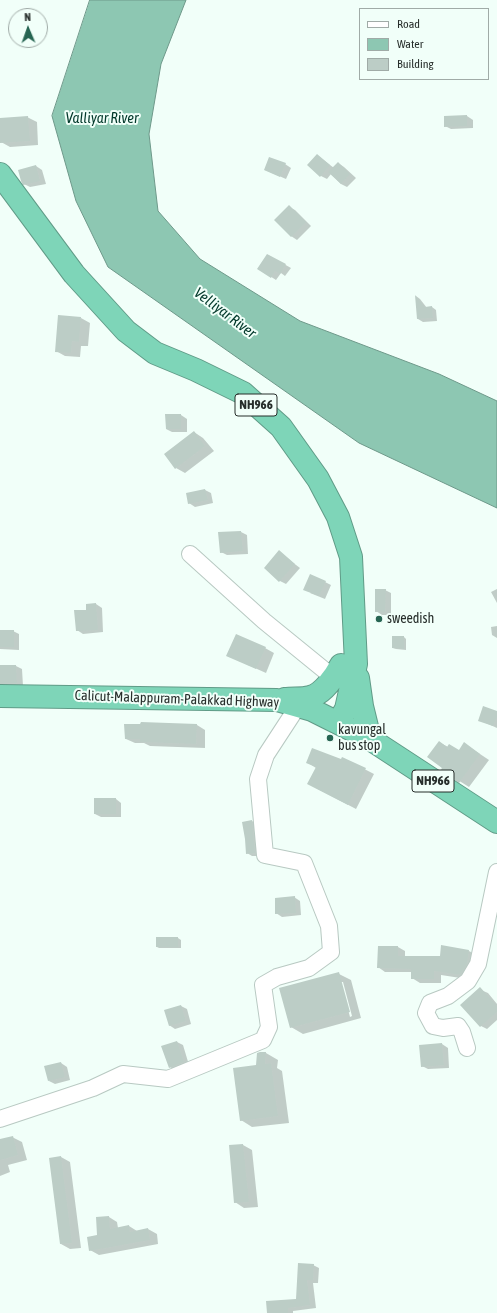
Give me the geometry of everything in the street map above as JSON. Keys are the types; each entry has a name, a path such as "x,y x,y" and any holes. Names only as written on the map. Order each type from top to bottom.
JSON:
{"highway":[{"name":"NH966","path":"0,174 74,274 126,331 155,353 196,370 243,394 281,427 318,479 338,517 351,557 344,669 335,699 332,720"},
{"name":"NH966","path":"0,197 62,283 116,342 147,366 189,383 234,406 270,437 305,487 325,523 336,559 344,669 362,706 370,739 497,822"},
{"path":"277,700 311,697 326,686 344,669"},
{"name":"Calicut-Malappuram-Palakkad Highway","path":"0,696 277,700 312,710 370,739"}],"street":[{"path":"190,554 264,621 344,669"},
{"path":"0,1119 93,1088 123,1074 168,1079 262,1040 269,1027 263,985 277,977 308,968 331,952 329,926 304,863 265,855 258,778 266,755 298,706"},
{"path":"467,1048 462,1032 458,1026 443,1028 433,1026 426,1013 430,1003 448,996 468,981 478,964 497,872"}],"water":[{"name":"Valliyar River","path":"90,0 186,0 161,64 149,134 158,211 200,259 300,321 439,374 497,401 497,508 359,443 108,267 76,201 52,116"}],"building":[{"path":"467,115 467,126 444,127 444,116"},
{"path":"28,116 30,141 0,143 0,118"},
{"path":"317,154 330,165 320,177 307,165"},
{"path":"269,157 286,163 280,177 264,170"},
{"path":"338,162 350,174 341,184 328,172"},
{"path":"36,165 40,181 23,185 18,170"},
{"path":"289,205 306,222 291,237 274,220"},
{"path":"267,254 286,264 280,274 275,271 271,278 257,269"},
{"path":"415,295 425,307 432,306 433,318 417,319"},
{"path":"58,315 81,317 79,342 72,341 71,353 55,352"},
{"path":"165,414 181,414 181,429 166,429"},
{"path":"194,431 205,446 175,469 164,454"},
{"path":"205,489 208,500 188,504 186,493"},
{"path":"241,531 243,551 220,553 218,532"},
{"path":"279,550 295,564 279,582 264,568"},
{"path":"310,574 326,581 319,596 303,590"},
{"path":"375,589 386,589 385,612 375,612"},
{"path":"96,603 98,630 76,631 74,610 86,610 86,604"},
{"path":"0,630 14,630 14,647 0,647"},
{"path":"236,634 266,647 256,669 226,656"},
{"path":"392,636 404,636 404,649 392,648"},
{"path":"0,665 16,665 17,683 0,684"},
{"path":"483,706 497,711 497,717 493,726 478,721"},
{"path":"141,722 197,724 196,744 140,742 140,739 125,739 124,724 140,724"},
{"path":"439,741 447,747 449,744 459,750 464,742 480,754 459,783 441,770 442,768 427,757"},
{"path":"312,748 341,759 342,757 366,768 348,805 307,784 316,767 306,763"},
{"path":"94,798 116,798 116,814 94,814"},
{"path":"252,820 255,853 246,854 242,822"},
{"path":"295,896 296,913 275,914 275,898"},
{"path":"156,937 178,937 178,947 156,947"},
{"path":"441,945 469,950 467,964 460,975 434,971 434,979 411,979 411,969 377,968 378,946 398,946 398,956 440,956"},
{"path":"339,972 350,1012 290,1028 279,988"},
{"path":"480,987 497,1006 497,1012 480,1027 460,1005"},
{"path":"181,1005 186,1021 169,1026 164,1010"},
{"path":"177,1041 184,1062 169,1068 161,1046"},
{"path":"442,1043 444,1065 421,1067 419,1045"},
{"path":"266,1052 265,1064 271,1063 278,1116 240,1121 233,1068 256,1065 257,1053"},
{"path":"61,1062 65,1077 48,1081 44,1066"},
{"path":"13,1136 18,1155 0,1160 0,1139"},
{"path":"243,1144 249,1202 234,1203 229,1145"},
{"path":"61,1156 72,1243 60,1244 49,1158"},
{"path":"109,1216 110,1229 129,1225 130,1232 148,1228 150,1240 89,1251 87,1237 97,1235 96,1217"},
{"path":"298,1263 314,1264 313,1280 307,1280 310,1305 288,1308 288,1313 267,1313 266,1301 296,1299"}],"place":[{"name":"sweedish","path":"379,619"},
{"name":"kavungal bus stop","path":"330,738"}],"water label":[{"name":"Velliyar River","path":"225,313"}]}
